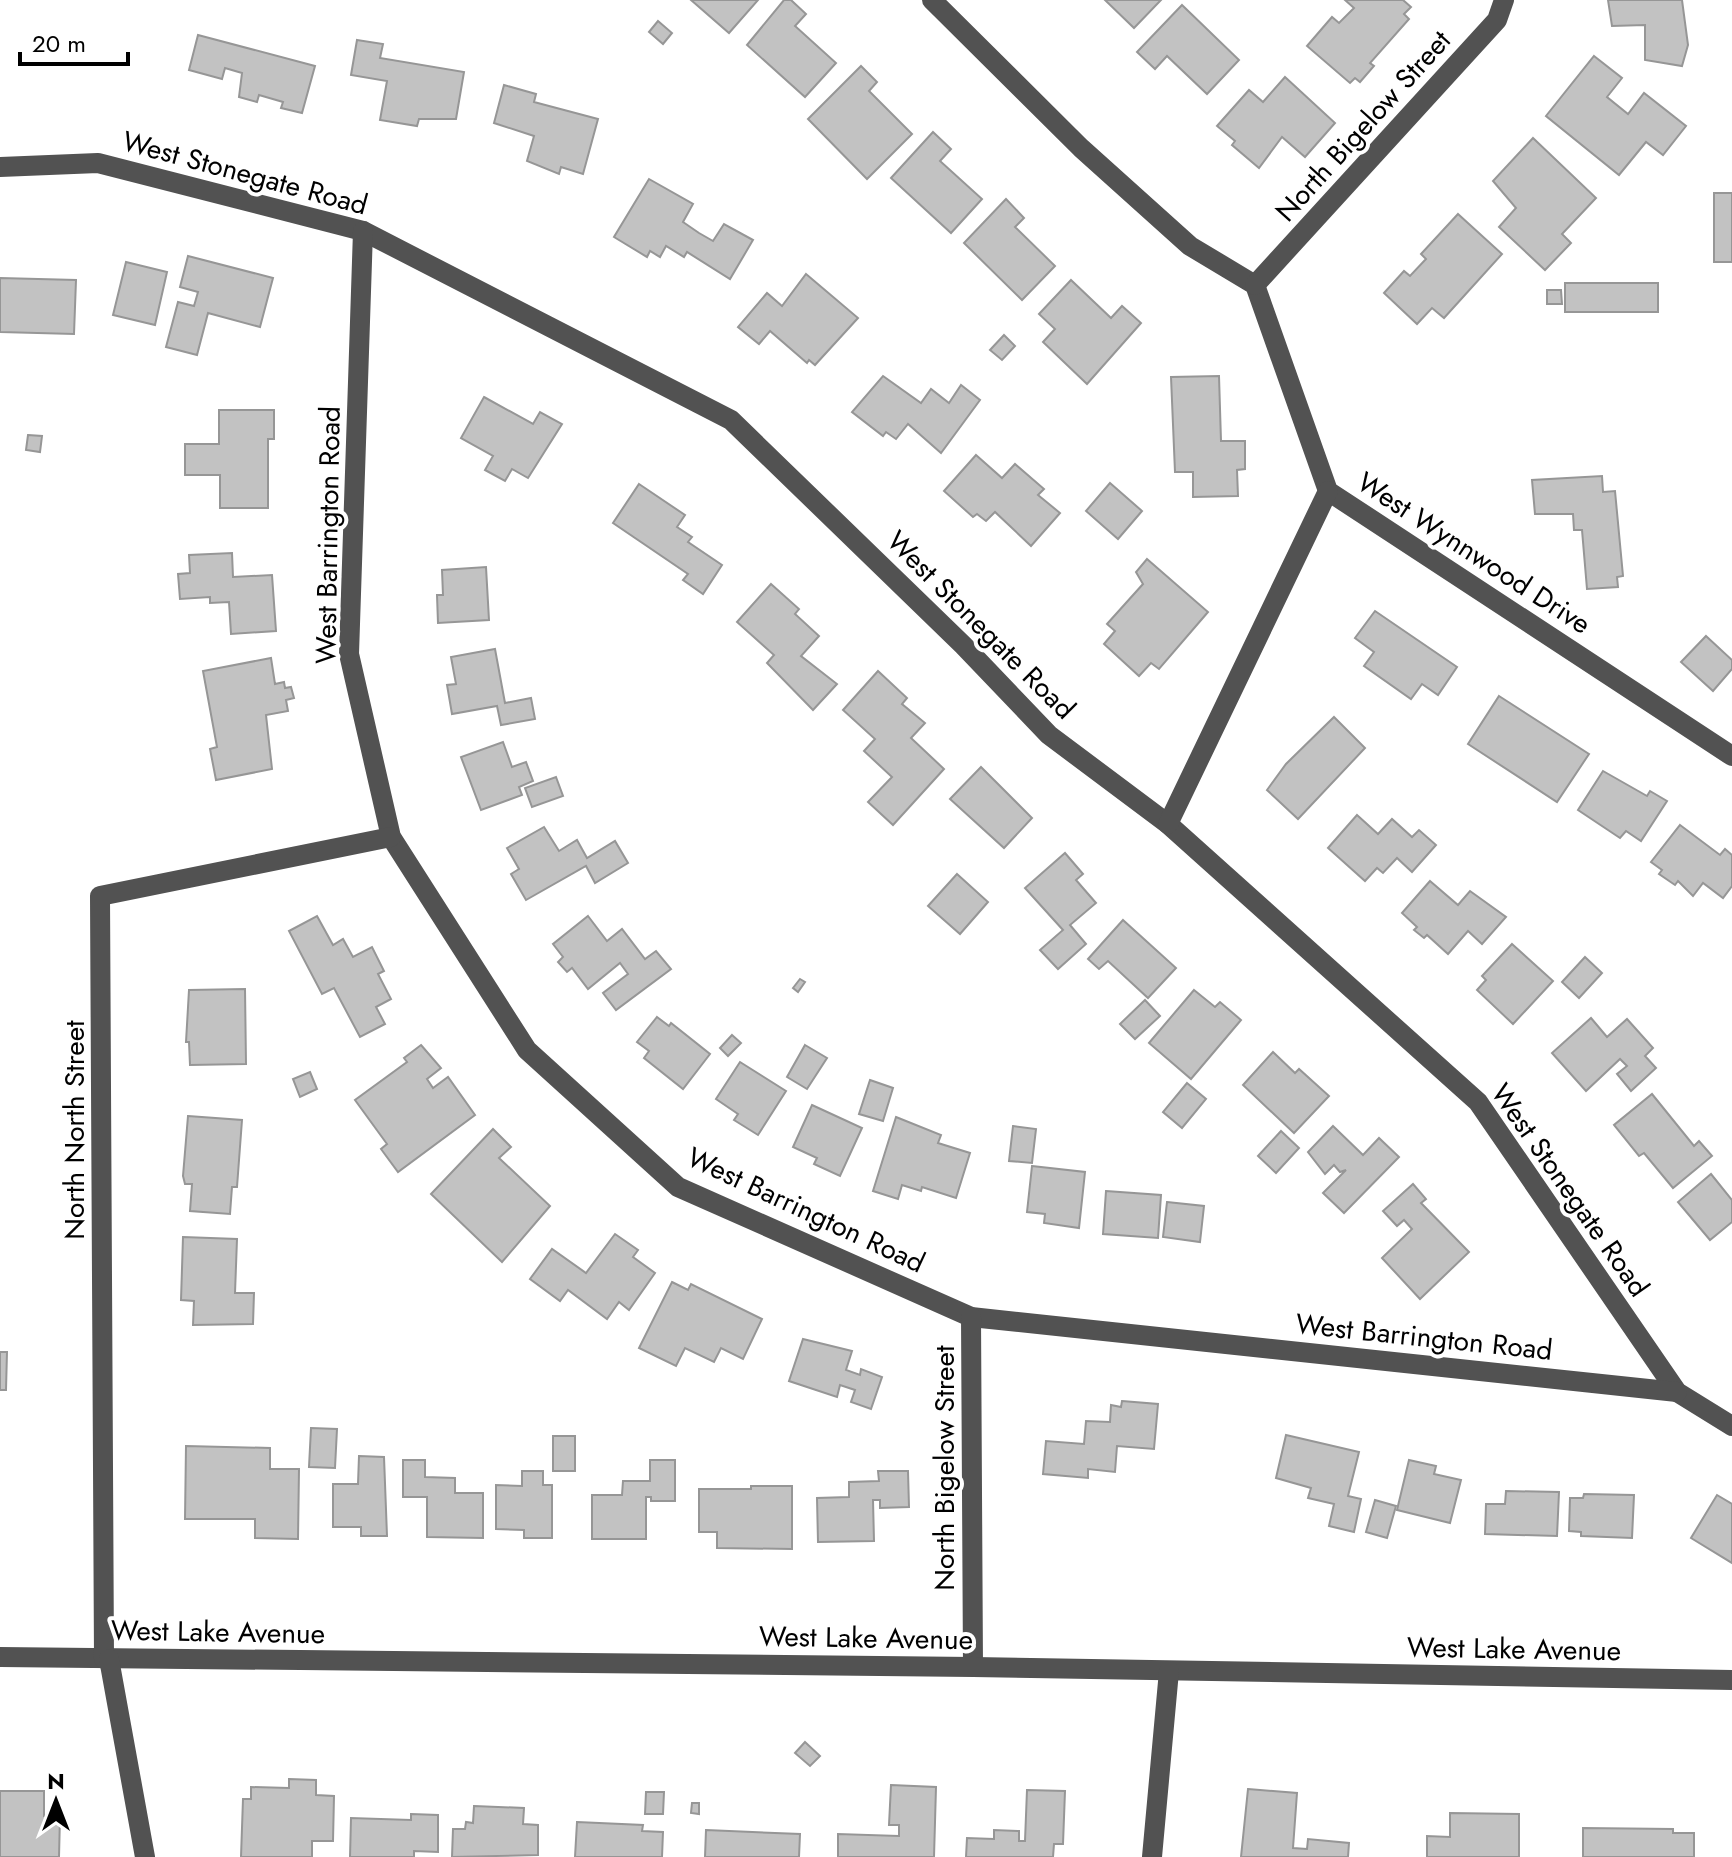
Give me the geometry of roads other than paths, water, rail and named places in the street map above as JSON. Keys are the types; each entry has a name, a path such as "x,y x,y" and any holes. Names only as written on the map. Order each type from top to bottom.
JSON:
{"street":[{"path":"932,0 1081,148 1190,246 1255,285"},
{"name":"North Bigelow Street","path":"1255,285 1497,20 1504,0"},
{"name":"West Stonegate Road","path":"0,167 98,163 363,231 731,420 963,645 1049,735 1168,824 1478,1102 1677,1392 1732,1426"},
{"name":"West Barrington Road","path":"363,231 349,654 391,837 527,1050 678,1187 971,1317 1677,1392"},
{"name":"West Wynnwood Drive","path":"1255,285 1328,491 1732,756"},
{"path":"1168,824 1328,491"},
{"name":"North North Street","path":"107,1659 100,896 391,837"},
{"name":"North Bigelow Street","path":"971,1317 973,1667"},
{"name":"West Lake Avenue","path":"0,1657 973,1667 1732,1680"},
{"path":"107,1659 145,1857"},
{"path":"1152,1857 1169,1671"}]}
